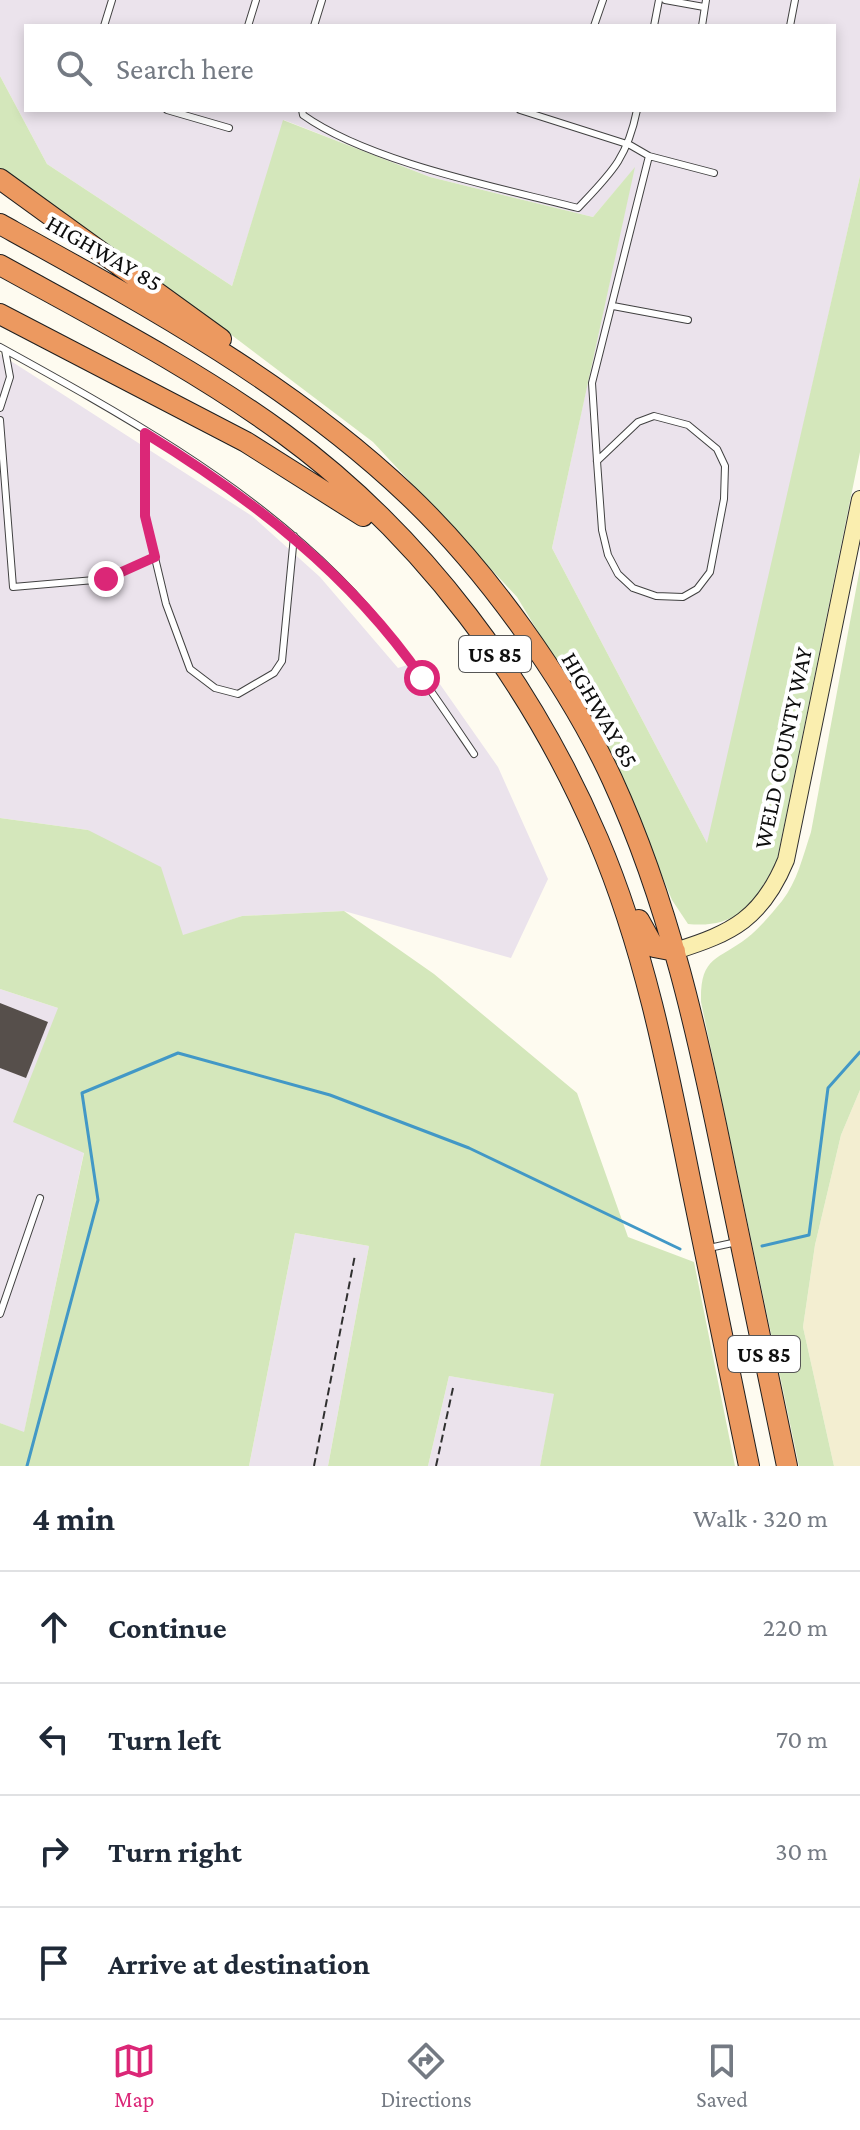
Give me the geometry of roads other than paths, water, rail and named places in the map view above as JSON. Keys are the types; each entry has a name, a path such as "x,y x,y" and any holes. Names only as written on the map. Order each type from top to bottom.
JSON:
{"highway":[{"path":"0,179 219,337 269,381"},
{"name":"HIGHWAY 85","path":"0,224 269,381 409,496 510,612 583,726 612,779 638,839 675,951 787,1466"},
{"name":"US 85","path":"0,265 208,382 286,435 336,476 431,571 530,705 599,841 642,965 671,1081 749,1466"},
{"path":"0,314 291,468 360,513 401,552 431,571"},
{"path":"560,761 583,784 606,829 648,942 661,951 675,951"}],"street":[{"name":"WELD COUNTY WAY","path":"675,951 708,941 740,924 764,903 786,860 860,499"}],"lane":[{"path":"105,24 112,0"},
{"path":"249,24 256,0"},
{"path":"315,24 322,0"},
{"path":"595,24 603,0"},
{"path":"654,24 659,0"},
{"path":"665,0 705,4 702,24"},
{"path":"790,24 795,0"},
{"path":"174,112 229,128"},
{"path":"302,112 328,133 453,176 578,208 611,174 630,145 637,112"},
{"path":"526,112 630,145 649,156 714,173"},
{"path":"597,461 638,422 654,416 688,425 717,449 725,466 724,499 710,572 697,589 683,597 656,596 633,588 618,574 608,555 602,530 597,461 592,383 649,156"},
{"path":"613,306 688,320"},
{"path":"0,408 10,377 3,349"},
{"path":"3,349 203,469 294,536 338,577 404,652 474,754"},
{"path":"0,420 13,587 106,579 155,557"},
{"path":"145,433 145,516 166,604 190,669 215,688 238,694 274,673 282,661 294,536"},
{"path":"0,1314 40,1198"},
{"path":"704,1249 740,1241"}],"waterway":[{"path":"762,1246 809,1235 828,1088 860,1052"},
{"path":"27,1466 98,1200 82,1093 178,1053 330,1095 469,1148 680,1249"}]}
